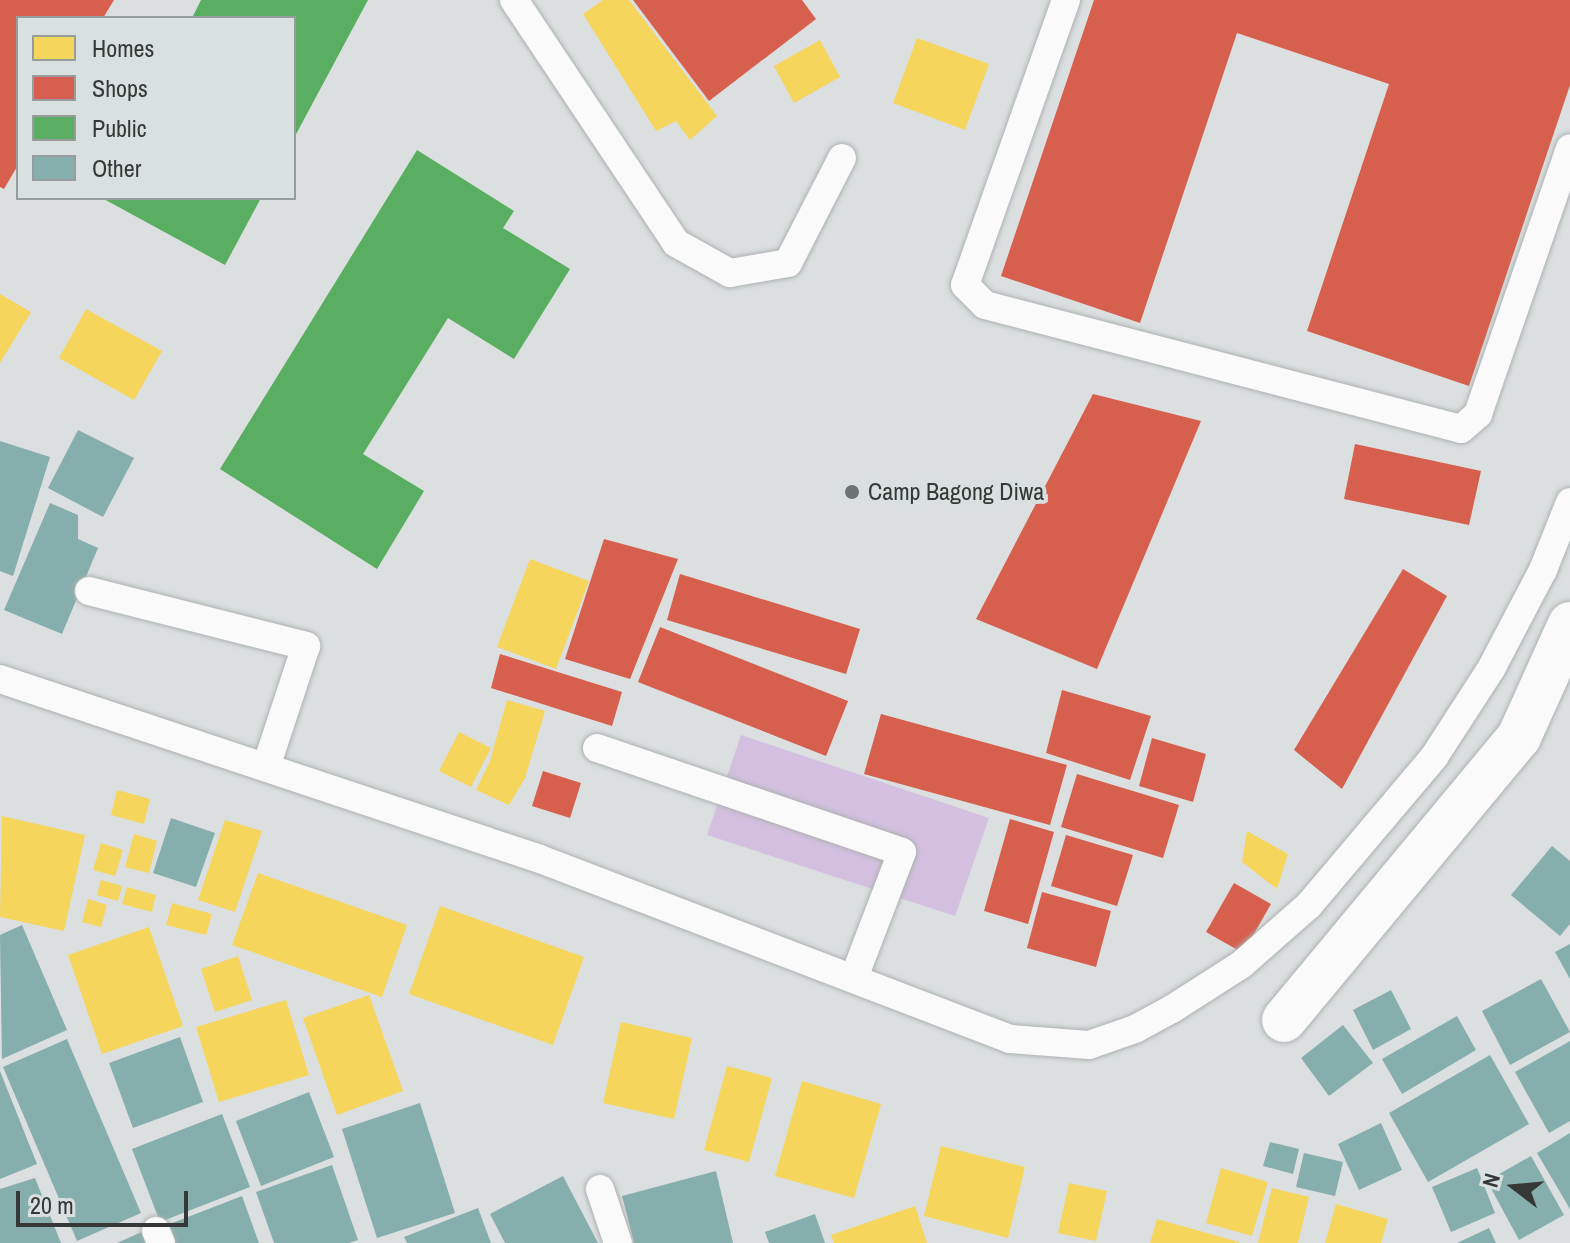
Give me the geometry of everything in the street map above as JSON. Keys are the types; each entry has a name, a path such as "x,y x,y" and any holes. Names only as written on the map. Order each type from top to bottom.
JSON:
{"street":[{"path":"1284,1020 1519,737 1570,624"}],"lane":[{"path":"514,0 676,243 730,273 788,263 842,158"},
{"path":"1066,0 965,285 985,305 1461,429 1478,414 1570,148"},
{"path":"0,679 540,859 1010,1039 1089,1045 1159,1016 1242,964 1309,905 1434,757 1491,669 1543,570 1570,502"},
{"path":"89,591 306,646 266,767"},
{"path":"597,748 902,852 854,978"},
{"path":"600,1189 618,1243"}],"shaded area":[{"path":"741,735 989,818 955,916 707,835"}],"building: Homes":[{"path":"603,0 629,0 717,116 690,140 676,121 656,131 583,14"},
{"path":"917,38 989,64 965,130 893,103"},
{"path":"820,40 840,77 794,103 774,66"},
{"path":"0,294 31,312 0,363"},
{"path":"86,309 162,351 134,400 59,358"},
{"path":"530,559 589,581 556,669 497,647"},
{"path":"507,700 545,711 525,778 509,805 476,790 490,761"},
{"path":"459,732 491,748 471,787 439,771"},
{"path":"117,790 150,799 144,824 111,815"},
{"path":"2,816 85,835 64,931 0,917"},
{"path":"225,820 262,831 235,912 198,900"},
{"path":"1247,831 1288,854 1277,889 1242,862"},
{"path":"134,834 157,841 149,873 125,867"},
{"path":"101,843 123,850 115,876 93,870"},
{"path":"258,873 407,925 382,997 232,945"},
{"path":"101,880 122,886 118,901 97,895"},
{"path":"127,887 156,895 152,912 122,904"},
{"path":"88,899 107,905 101,927 82,922"},
{"path":"172,903 212,914 206,935 166,925"},
{"path":"440,906 584,957 553,1045 409,994"},
{"path":"149,927 183,1026 102,1054 68,955"},
{"path":"238,956 252,1000 215,1012 201,969"},
{"path":"369,995 403,1091 337,1115 303,1018"},
{"path":"286,1000 309,1075 219,1102 196,1027"},
{"path":"621,1022 692,1038 674,1119 603,1103"},
{"path":"727,1066 772,1078 749,1162 704,1150"},
{"path":"802,1081 881,1104 854,1198 775,1176"},
{"path":"941,1146 1025,1167 1008,1238 924,1216"},
{"path":"1221,1168 1268,1182 1252,1236 1206,1223"},
{"path":"1069,1183 1107,1191 1096,1241 1058,1233"},
{"path":"1272,1188 1309,1197 1298,1243 1258,1243"},
{"path":"1336,1204 1388,1219 1381,1243 1325,1243"},
{"path":"915,1206 927,1243 834,1243 831,1235"},
{"path":"1157,1219 1239,1242 1239,1243 1150,1243"}],"building: Shops":[{"path":"0,0 114,0 104,16 16,16 16,168 4,189 0,187"},
{"path":"633,0 802,0 816,19 709,101"},
{"path":"1094,0 1570,0 1570,85 1469,386 1307,331 1389,84 1237,33 1140,323 1001,276"},
{"path":"1093,394 1201,421 1097,669 976,619"},
{"path":"1355,444 1481,471 1469,525 1344,499"},
{"path":"604,539 678,559 630,679 565,659"},
{"path":"1403,569 1447,596 1342,789 1294,750"},
{"path":"680,574 860,629 846,674 667,620"},
{"path":"660,627 848,701 826,756 638,682"},
{"path":"500,654 622,692 612,726 491,688"},
{"path":"1062,690 1151,716 1130,780 1046,753"},
{"path":"881,714 1067,765 1050,825 864,774"},
{"path":"1152,738 1206,754 1193,802 1139,786"},
{"path":"543,771 581,783 570,818 532,806"},
{"path":"1077,774 1179,805 1163,858 1061,827"},
{"path":"1010,819 1054,832 1028,924 984,911"},
{"path":"1066,835 1133,855 1117,906 1051,886"},
{"path":"1234,883 1271,904 1243,953 1206,932"},
{"path":"1042,892 1111,911 1096,967 1027,948"}],"building: Public":[{"path":"201,0 368,0 296,134 296,16 193,16"},
{"path":"417,150 514,211 503,228 570,269 514,359 448,318 363,454 424,491 377,569 220,469"},
{"path":"106,200 260,200 225,265"}],"building: Other":[{"path":"78,430 134,458 103,517 48,488"},
{"path":"0,441 50,457 13,576 0,571"},
{"path":"50,503 78,515 78,539 98,548 62,634 4,610"},
{"path":"171,818 215,833 196,887 153,873"},
{"path":"1552,846 1570,861 1570,924 1560,936 1511,895"},
{"path":"22,925 67,1030 2,1059 0,935"},
{"path":"1570,944 1570,979 1555,952"},
{"path":"1541,979 1570,1032 1510,1065 1482,1011"},
{"path":"1391,990 1411,1029 1373,1050 1353,1010"},
{"path":"1457,1016 1476,1050 1402,1094 1382,1059"},
{"path":"1343,1025 1373,1063 1329,1096 1301,1058"},
{"path":"180,1037 203,1102 133,1128 109,1063"},
{"path":"67,1039 141,1213 77,1241 3,1067"},
{"path":"1570,1041 1570,1121 1549,1133 1515,1072"},
{"path":"1490,1055 1529,1124 1428,1182 1389,1113"},
{"path":"0,1071 37,1164 0,1179"},
{"path":"309,1092 334,1157 261,1186 236,1121"},
{"path":"420,1103 455,1213 377,1238 342,1129"},
{"path":"222,1114 250,1187 160,1222 132,1149"},
{"path":"1381,1123 1402,1170 1359,1190 1338,1144"},
{"path":"1570,1133 1570,1209 1537,1153"},
{"path":"1270,1142 1299,1149 1293,1174 1263,1166"},
{"path":"1304,1153 1343,1162 1335,1196 1296,1187"},
{"path":"1531,1156 1564,1215 1519,1240 1487,1181"},
{"path":"332,1165 358,1240 349,1243 274,1243 256,1192"},
{"path":"1477,1168 1495,1213 1451,1232 1432,1187"},
{"path":"716,1171 733,1243 634,1243 622,1196"},
{"path":"563,1176 598,1243 505,1243 490,1214"},
{"path":"35,1178 61,1243 0,1243 0,1189"},
{"path":"242,1196 259,1243 174,1243 167,1225"},
{"path":"478,1208 491,1243 407,1243 404,1237"},
{"path":"815,1214 825,1243 769,1243 765,1232"},
{"path":"1489,1228 1496,1243 1457,1243"},
{"path":"146,1230 151,1243 117,1243"}],"place":[{"name":"Camp Bagong Diwa","path":"852,492"}]}
